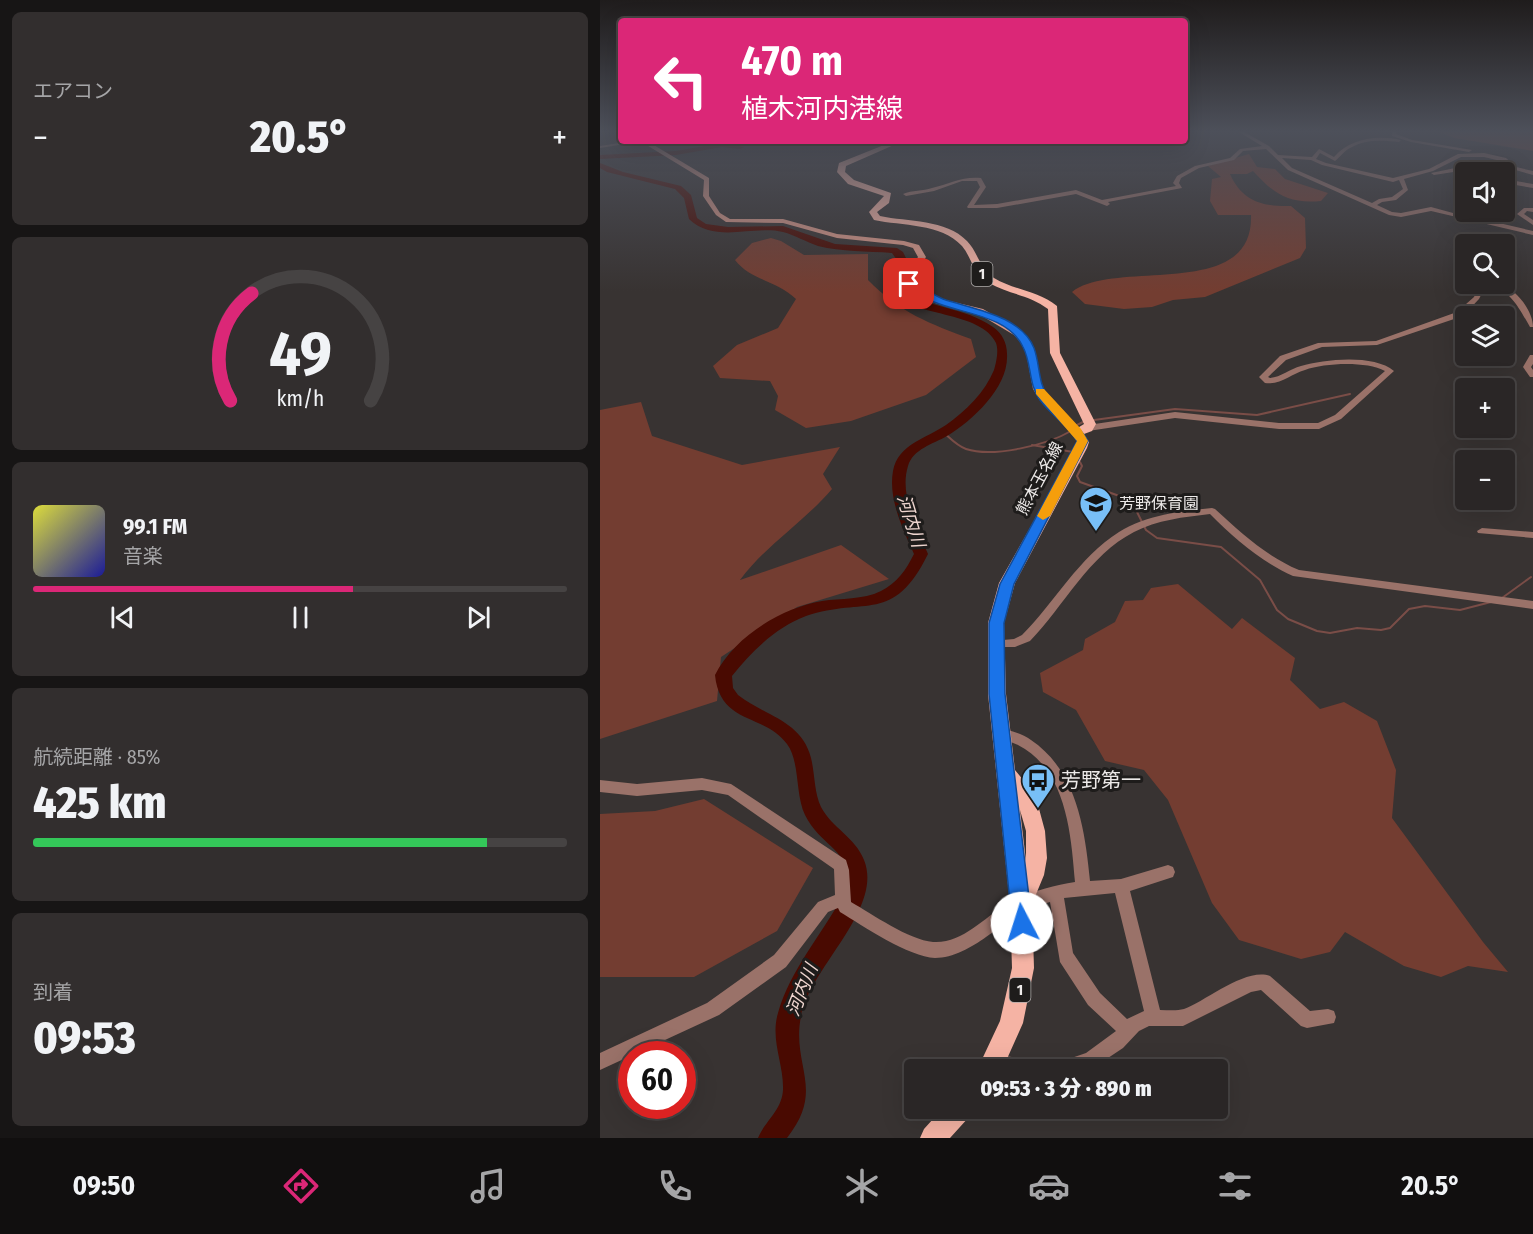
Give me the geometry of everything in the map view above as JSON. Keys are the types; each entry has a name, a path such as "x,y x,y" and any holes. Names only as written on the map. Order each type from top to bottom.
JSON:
{"main road":[{"path":"707,185 706,196 723,219 739,222 783,220 837,236 904,243 916,247 922,257 910,275 909,284 938,301 980,311 1017,333 1029,347 1036,381 1044,399 1083,430"},
{"name":"熊本玉名線","path":"860,185 888,195 888,199 873,212 877,218 938,230 955,236 966,246 983,276 1042,300 1053,308 1055,353 1089,419 1083,430 1081,448 1007,584 998,613 996,644 1001,733 1021,904 1023,968 1011,1023 994,1059"},
{"path":"933,1138 950,1119"}],"street":[{"path":"906,194 937,189 945,185"},
{"path":"982,185 970,207 997,206 1076,192 1105,203 1180,187 1179,185"},
{"path":"1326,185 1394,215 1426,208 1455,214"},
{"path":"1372,206 1383,200 1394,199 1406,189 1404,185"},
{"path":"1533,210 1526,209 1520,214 1533,223"},
{"path":"1488,222 1533,233"},
{"path":"1083,430 1175,415 1278,426 1310,427 1329,423 1390,371 1375,364 1325,364 1300,368 1282,380 1268,381 1263,377 1283,358 1321,345 1377,343 1460,314 1479,294"},
{"path":"1511,294 1517,299 1533,325"},
{"path":"1533,357 1527,367 1533,375"},
{"path":"996,644 1015,643 1026,638 1104,550 1123,534 1141,526 1212,511 1251,548 1276,565 1297,573 1533,605"},
{"path":"1482,531 1533,535"},
{"path":"1001,733 1017,737 1043,755 1066,788 1083,887"},
{"path":"600,786 636,790 702,784 731,790 841,865 843,876 841,900 844,907 877,925 933,950 959,946 1021,904 1056,892 1083,887 1121,886 1168,872"},
{"path":"1121,886 1154,1017"},
{"path":"1056,892 1066,957 1094,999 1127,1031"},
{"path":"600,1062 713,1009 780,961 823,907 841,900"},
{"path":"1092,1059 1117,1042 1133,1025 1154,1017 1183,1018 1249,984 1264,982 1307,1020 1328,1017"}],"shaded area":[{"path":"1211,185 1237,185 1254,200 1271,205 1291,206 1305,218 1306,248 1300,258 1205,297 1173,300 1152,307 1124,309 1085,304 1072,292 1092,282 1207,269 1230,259 1246,242 1251,215 1218,215 1210,201"},
{"path":"1304,185 1328,193 1321,201 1299,201 1283,196 1268,186"},
{"path":"771,238 781,241 804,255 868,254 868,280 903,309 971,339 976,357 926,395 851,421 806,428 775,410 778,396 770,381 720,378 713,366 737,345 778,328 796,299 781,288 748,272 735,260 752,243"},
{"path":"641,402 652,436 742,465 840,447 823,474 832,489 761,556 740,580 841,545 889,579 797,607 721,657 717,701 600,739 600,410"},
{"path":"1178,584 1232,629 1242,618 1295,658 1290,680 1320,709 1344,702 1377,721 1396,770 1392,818 1483,942 1508,972 1468,966 1441,977 1404,966 1345,932 1330,952 1301,959 1239,940 1212,903 1168,800 1144,770 1105,761 1076,710 1043,692 1040,673 1083,650 1085,639 1115,622 1125,601 1143,600 1151,588"},
{"path":"704,799 813,868 777,931 694,977 600,977 600,814 655,811"}],"waterway":[{"name":"河内川","path":"673,185 685,193 693,219 704,226 728,230 783,229 835,247 894,250 900,254 902,260 891,280 894,291 908,299 972,320 990,330 1001,343 1002,362 987,393 951,427 910,452 902,464 899,481 902,503 921,554 911,574 899,588 885,596 820,607 789,617 758,638 723,675 725,689 732,700 743,709 783,729 794,738 800,750 813,811 823,825 844,845 857,868 857,883 851,901 805,979 789,1015 788,1050 796,1090 786,1120 771,1138"},
{"path":"1094,420 1175,409 1257,415 1350,394"},
{"path":"1075,426 1085,421"},
{"path":"1033,445 1071,431"},
{"path":"943,432 963,448 977,451 1005,451 1033,445"},
{"path":"1033,445 1073,452"},
{"path":"1080,462 1082,466 1077,476 1080,482 1125,498 1133,504 1146,530 1157,538 1221,547 1260,580 1277,610 1288,619 1317,631 1330,633 1357,628 1381,630 1390,628 1409,609 1425,606 1460,610 1491,602"},
{"path":"1502,598 1531,577"}],"slow traffic":[{"path":"1040,392 1083,441 1058,492 1043,516"}],"place":[{"name":"芳野保育園","path":"1096,532"},
{"name":"芳野第一","path":"1038,809"}],"route":[{"path":"909,284 938,301 980,311 1017,333 1029,347 1038,388 1044,399 1083,441 1007,584 996,623 997,694 1022,923"}]}
